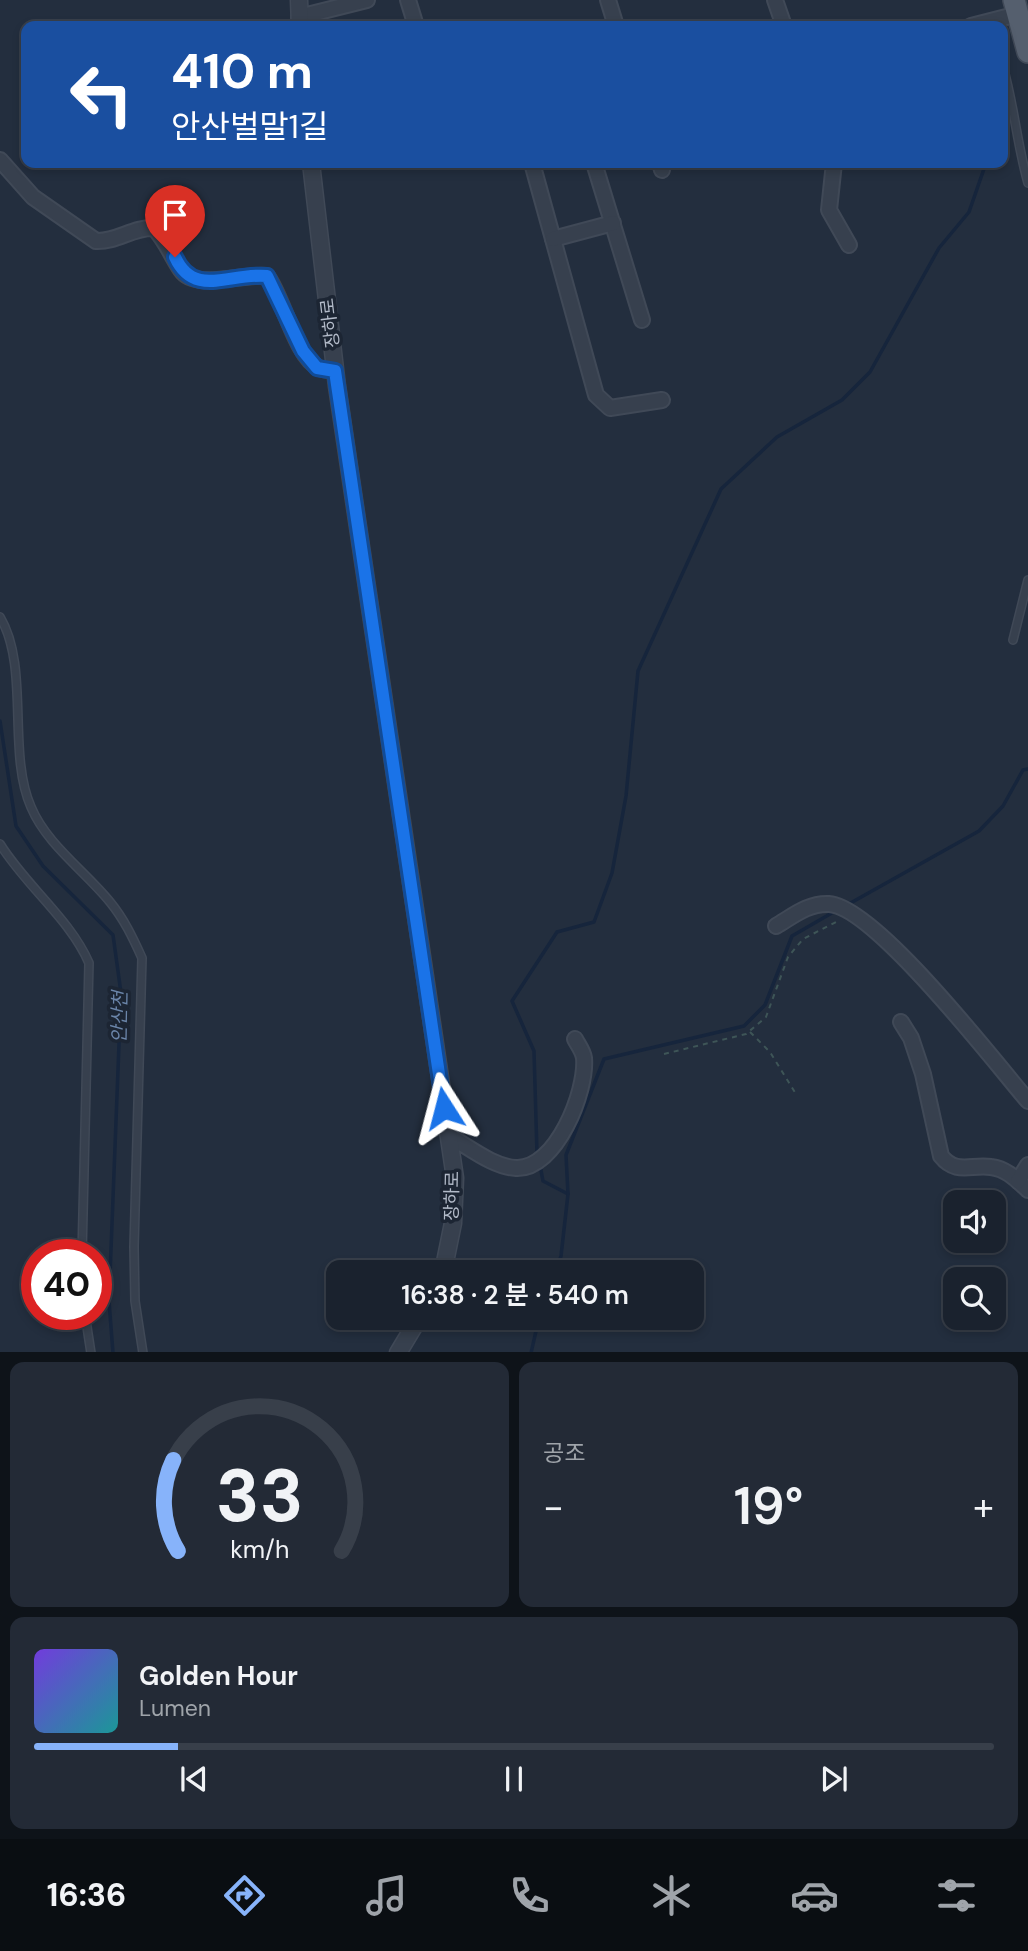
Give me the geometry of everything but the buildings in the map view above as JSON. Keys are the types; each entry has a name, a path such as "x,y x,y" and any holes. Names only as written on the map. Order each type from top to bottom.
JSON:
{"main road":[{"path":"1016,7 1028,52"}],"street":[{"path":"299,0 300,21"},
{"path":"303,21 367,0"},
{"path":"408,0 414,21"},
{"path":"608,0 614,21"},
{"path":"775,0 782,21"},
{"path":"995,21 1016,7"},
{"path":"0,160 33,197 96,241 107,242 141,227 154,228 168,243 181,272 190,278 204,281 249,274 267,276 303,351 317,368 335,371"},
{"name":"장하로","path":"312,168 335,371 455,1178 453,1223 445,1260"},
{"path":"533,168 596,395 610,408 662,400"},
{"path":"596,168 642,320"},
{"path":"833,168 829,210 849,245"},
{"path":"553,239 613,223"},
{"path":"776,926 811,905 832,904 852,913 887,941 1028,1101"},
{"path":"901,1022 911,1038 923,1074 941,1156 947,1165 959,1169 991,1167 1010,1173 1023,1185 1028,1165"},
{"path":"449,1136 497,1163 515,1168 537,1162 575,1108 583,1082 584,1055 575,1039"},
{"path":"399,1352 412,1330"}],"lane":[{"path":"1008,85 1028,183"},
{"path":"1013,640 1028,580"},
{"path":"0,617 9,640 23,781 30,807 51,838 116,909 142,958 134,1247 135,1301 144,1352"},
{"path":"0,844 16,869 82,946 89,962 82,1239"},
{"path":"87,1330 91,1352"}],"path":[{"path":"664,1054 719,1043 749,1031 766,1017 788,957 803,939 852,913"},
{"path":"749,1031 770,1052 796,1094"}],"waterway":[{"path":"537,1154 534,1051 512,1001 557,932 594,922 612,873 626,796 638,671 721,489 777,437 842,400 870,372 939,248 969,212 984,168"},
{"name":"안산천","path":"0,721 16,826 43,866 113,935 121,993 109,1301 113,1352"},
{"path":"847,905 979,831 1003,806 1023,770 1028,769"},
{"path":"560,1260 568,1194 566,1155 604,1059 744,1026 765,1005 792,936 837,910"},
{"path":"540,1165 543,1181 568,1194"},
{"path":"531,1352 536,1330"}],"route":[{"path":"175,257 181,272 190,278 204,281 249,274 267,276 275,287 303,351 317,368 335,371 444,1108"}]}
